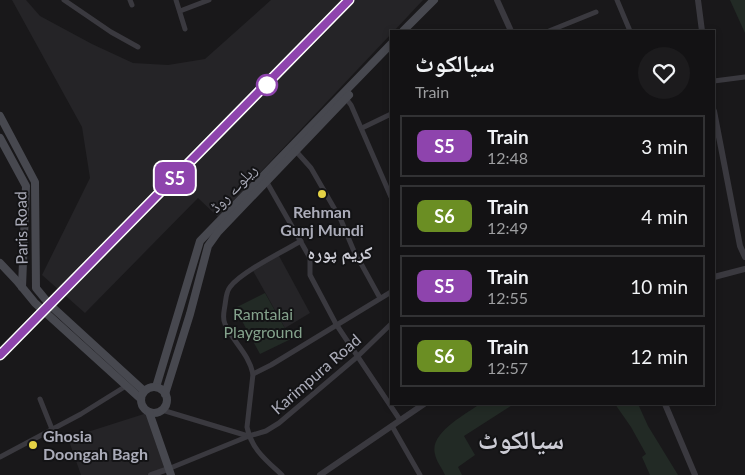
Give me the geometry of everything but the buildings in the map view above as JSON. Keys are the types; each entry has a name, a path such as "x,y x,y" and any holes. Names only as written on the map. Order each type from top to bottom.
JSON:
{"main road":[{"path":"404,30 434,0"},
{"path":"410,30 439,0"},
{"name":"ریلوے روڈ","path":"156,387 200,241 265,179 390,45"},
{"path":"344,96 390,51"},
{"name":"Paris Road","path":"0,116 35,182 36,288 50,305 143,395"},
{"name":"Paris Road","path":"0,138 26,186 22,287"},
{"path":"149,412 162,410 166,403 165,394 190,314 208,246 265,179"},
{"path":"26,194 35,193"},
{"path":"0,263 42,309 126,386 143,395"},
{"path":"165,394 156,387 148,389 143,395 143,407 149,412 169,472"}],"street":[{"path":"64,0 111,32 138,47"},
{"path":"176,0 185,29"},
{"path":"180,11 209,0"},
{"path":"497,0 511,30"},
{"path":"617,0 630,30"},
{"path":"698,0 702,30"},
{"path":"551,30 596,12"},
{"path":"715,81 745,78"},
{"path":"344,96 352,105 390,195"},
{"path":"362,128 390,114"},
{"path":"715,115 738,237 745,257"},
{"path":"294,149 311,168 331,202 353,249 380,298"},
{"path":"265,179 310,258 310,275 336,324 400,420"},
{"path":"282,475 258,452 249,436 248,427 253,374 248,360 224,322 223,316 227,292 231,285 252,269 301,242"},
{"path":"715,277 745,269"},
{"path":"253,374 271,366 336,324 390,293"},
{"name":"Karimpura Road","path":"169,472 271,428 288,416 357,357 390,325"},
{"path":"0,457 126,386"},
{"path":"40,399 52,429"},
{"path":"320,475 422,405"},
{"path":"665,405 695,475"},
{"path":"162,410 249,436"},
{"path":"392,426 420,475"},
{"path":"151,475 169,472"}],"shaded area":[{"path":"12,0 26,0 40,16 92,44 133,63 168,65 205,59 271,0 423,0 395,30 390,30 390,35 218,217 198,198 85,313 42,275 90,178 82,127"},
{"path":"278,254 310,313 285,328 252,269"},
{"path":"147,413 166,468 147,475 81,475 69,441 76,438 75,436"}],"green space":[{"path":"730,0 745,0 745,33"},
{"name":"Ramtalai Playground","path":"265,293 291,339 260,354 235,308"},
{"path":"479,405 512,405 464,436 475,455 458,467 462,475 445,475 435,454 435,446 443,432"},
{"path":"616,405 638,405 648,426 678,475 650,475 642,457 646,454"}],"railway":[{"path":"0,355 349,0"}],"train":[{"name":"S5","path":"0,355 349,0"}],"place":[{"name":"Rehman Gunj Mundi","path":"322,194"},
{"name":"Ghosia Doongah Bagh","path":"33,445"}],"district":[{"name":"کریم پورہ","path":"340,253"},
{"name":"سیالکوٹ","path":"521,440"}]}
